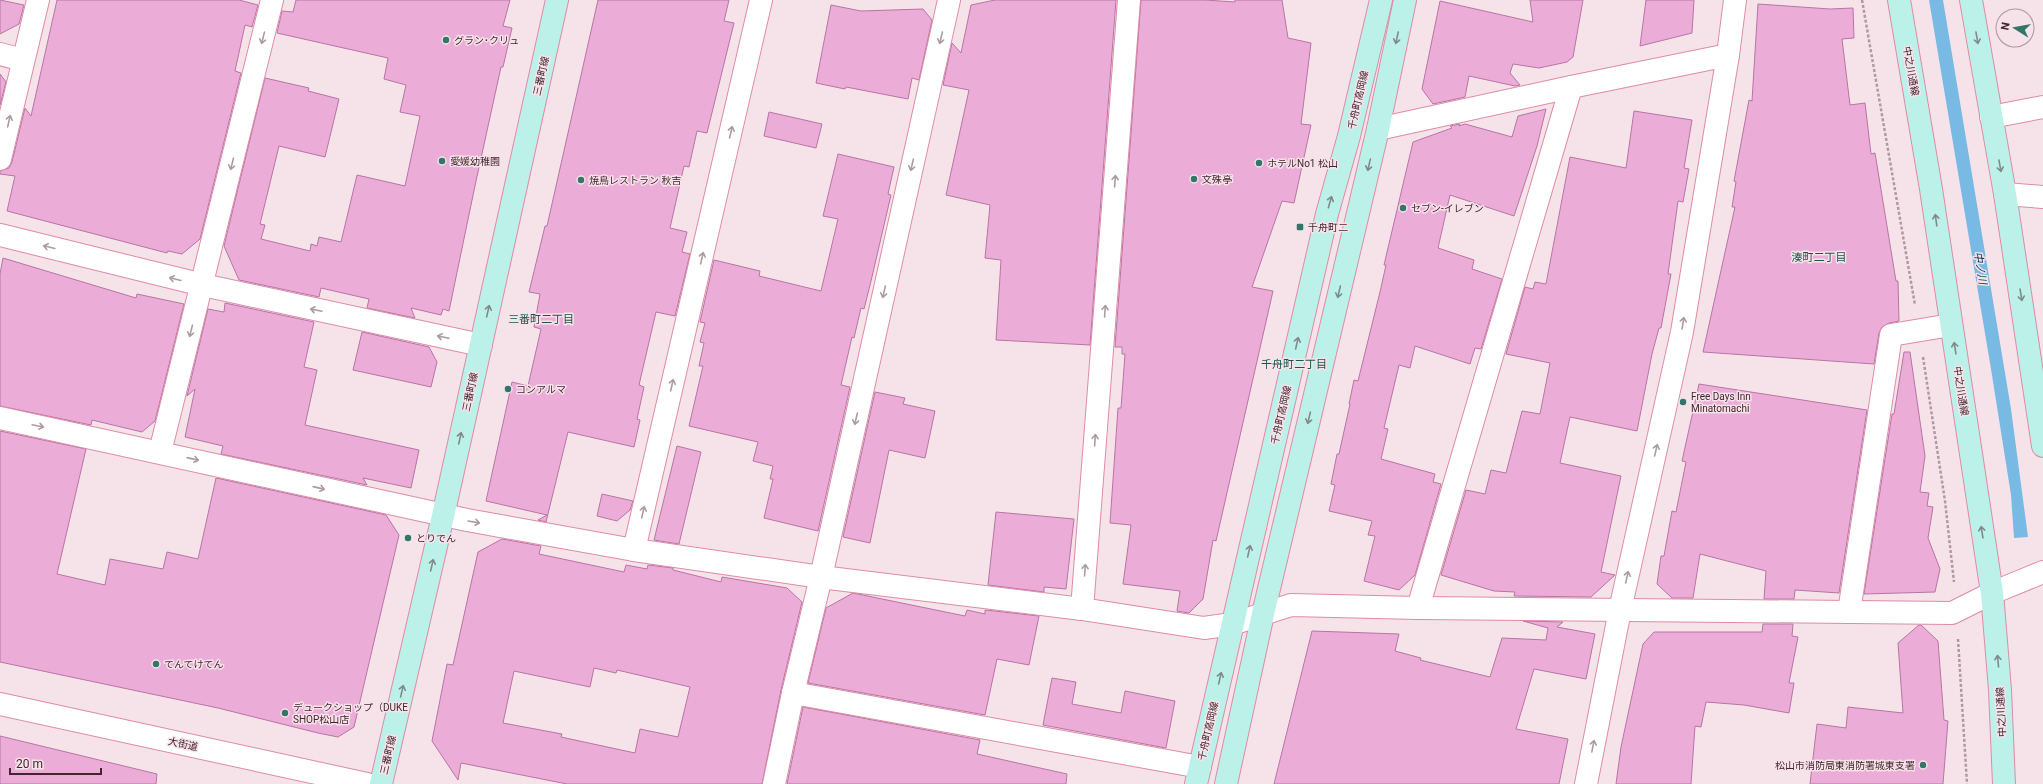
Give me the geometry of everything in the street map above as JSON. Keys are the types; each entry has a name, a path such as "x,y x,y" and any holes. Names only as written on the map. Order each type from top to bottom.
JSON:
{"street":[{"path":"0,159 38,0"},
{"path":"160,452 203,285 272,0"},
{"name":"三番町線","path":"381,784 443,516 557,0"},
{"path":"634,550 761,0"},
{"path":"774,784 793,693 821,577 949,0"},
{"path":"1082,609 1128,0"},
{"name":"千舟町高岡線","path":"1198,776 1327,214 1349,136 1381,0"},
{"path":"793,693 1198,776 1227,779 1263,614 1378,129 1405,0"},
{"path":"1586,784 1620,610 1682,332 1728,55 1735,0"},
{"name":"中之川通線","path":"1899,0 1932,189 1992,593 2000,690 2004,784"},
{"path":"1971,0 2037,364 2043,446"},
{"path":"0,54 23,60"},
{"path":"1349,136 1571,87 1728,55"},
{"path":"1418,608 1571,87"},
{"path":"1991,117 2043,107"},
{"path":"2005,194 2043,197"},
{"path":"0,235 203,285 481,345"},
{"path":"1849,612 1891,335 1951,325"},
{"path":"0,418 160,452 443,516 634,550 821,577 1082,609 1204,628 1232,624 1291,605 1418,608 1952,612 1992,593 2043,572"},
{"name":"大街道","path":"0,704 367,784"}],"path":[{"path":"1862,0 1919,331 1945,501 1957,610 1967,784"}],"water":[{"name":"中ノ川","path":"1929,0 1943,0 2011,409 2028,537 2014,538 2011,495"}],"building":[{"path":"0,0 24,5 19,24 0,34"},
{"path":"57,0 239,0 258,5 252,27 245,25 235,71 241,73 200,239 182,254 168,251 167,253 7,211 15,176 0,174 0,171 9,168 12,162 25,108 31,116"},
{"path":"296,0 510,0 503,26 512,28 503,67 501,67 449,311 443,309 441,315 411,308 415,318 367,308 369,299 321,288 319,297 239,280 224,246 265,78 309,88 308,91 339,99 325,157 279,146 260,224 265,225 261,239 310,251 311,244 317,246 319,237 341,242 357,175 405,186 420,116 400,112 406,85 384,79 388,58 277,33 282,11 293,12"},
{"path":"598,0 729,0 724,21 734,23 707,133 697,131 689,167 684,166 670,228 687,232 682,252 690,254 675,316 656,312 639,385 644,387 637,419 640,420 634,447 568,432 546,522 538,520 547,515 486,501 512,382 528,386 541,329 534,327 540,294 529,292 545,226 547,226"},
{"path":"995,0 1116,0 1090,345 996,340 1001,260 985,258 990,205 946,195 969,90 943,85 952,43 961,53 971,5"},
{"path":"1141,0 1205,0 1235,2 1235,0 1282,0 1288,38 1311,43 1301,124 1311,125 1294,203 1282,201 1252,287 1273,291 1216,541 1213,540 1203,599 1189,613 1177,611 1180,591 1123,584 1131,525 1110,523 1118,408 1121,408 1125,354 1122,354 1122,347 1115,347"},
{"path":"1530,0 1583,0 1573,57 1567,62 1539,68 1513,64 1510,73 1520,85 1515,86 1469,76 1465,97 1433,104 1422,89 1440,1 1533,22"},
{"path":"1646,0 1694,0 1692,33 1640,46"},
{"path":"1758,4 1830,9 1853,8 1854,38 1842,39 1850,105 1865,103 1871,154 1875,153 1896,281 1898,281 1899,321 1889,323 1882,327 1879,333 1874,364 1703,352 1735,207 1732,207 1736,182 1734,181 1749,100 1752,101"},
{"path":"831,5 861,11 923,9 932,20 919,80 912,78 908,99 816,83"},
{"path":"0,74 6,82 0,105"},
{"path":"1546,109 1537,146 1514,216 1450,195 1438,248 1474,260 1472,269 1502,279 1481,349 1475,348 1470,364 1415,346 1410,368 1399,365 1384,428 1388,429 1381,459 1435,474 1433,482 1441,484 1415,575 1399,590 1364,581 1375,536 1368,535 1372,521 1329,511 1335,485 1331,484 1337,454 1339,454 1354,380 1358,381 1380,292 1386,265 1384,265 1413,142 1452,128 1450,126 1460,124 1459,126 1465,124 1512,137 1518,116"},
{"path":"1634,111 1692,120 1684,168 1689,169 1683,202 1678,201 1668,274 1671,274 1661,328 1659,328 1652,354 1637,431 1570,417 1560,463 1621,476 1601,572 1615,575 1591,597 1514,596 1515,592 1494,591 1441,575 1466,490 1485,494 1491,470 1506,473 1522,411 1540,414 1550,363 1506,354 1525,287 1533,289 1535,282 1546,284 1570,157 1626,168"},
{"path":"769,112 822,124 816,148 764,136"},
{"path":"838,154 894,167 888,194 891,195 871,281 864,309 861,308 854,338 852,337 841,385 850,387 818,531 764,518 773,479 770,479 773,466 753,461 758,442 689,426 703,366 699,366 704,343 700,342 705,323 700,322 714,260 760,271 759,276 821,291 838,219 823,216"},
{"path":"3,258 136,298 137,294 184,304 155,421 142,432 92,420 91,425 0,406 0,274"},
{"path":"225,303 314,322 304,367 317,370 305,425 419,450 411,488 363,478 367,485 221,454 223,446 185,437 195,389 187,396 208,309 224,312"},
{"path":"362,332 429,347 437,362 431,387 353,370"},
{"path":"1904,352 1910,352 1925,456 1920,492 1929,493 1927,506 1933,507 1928,538 1940,569 1935,592 1864,594 1892,414 1894,414"},
{"path":"1699,384 1867,410 1839,593 1795,590 1794,599 1764,599 1766,571 1700,554 1693,598 1672,598 1657,584 1661,556 1664,556 1672,511 1676,512 1686,462 1682,461"},
{"path":"875,392 905,398 903,404 935,411 925,458 889,450 870,543 843,537"},
{"path":"0,431 86,449 57,574 105,585 110,559 163,569 167,552 198,559 216,478 386,515 399,535 354,727 338,737 218,708 0,662"},
{"path":"677,446 701,452 679,544 654,540"},
{"path":"602,494 633,501 630,510 617,521 597,516"},
{"path":"996,512 1074,519 1066,589 1044,587 1044,592 988,585"},
{"path":"502,539 541,546 539,554 624,572 626,565 647,569 648,565 673,568 673,570 721,582 722,577 787,588 802,602 781,690 762,784 567,784 461,763 458,780 432,741 447,664 453,665 478,552","holes":["594,668 616,673 617,670 690,687 678,737 640,729 635,753 561,737 562,734 503,723 514,671 590,687"]},
{"path":"853,593 965,616 967,610 985,614 985,610 1039,616 1029,665 997,659 985,715 808,683 826,608"},
{"path":"1523,621 1563,622 1557,627 1595,634 1586,679 1534,669 1516,729 1568,739 1559,784 1274,784 1312,631 1399,634 1395,651 1421,658 1420,660 1490,677 1502,638 1546,640 1548,628"},
{"path":"1763,624 1793,624 1792,636 1798,637 1789,683 1794,683 1789,713 1744,705 1706,702 1701,727 1695,726 1691,784 1616,784 1621,747 1643,644 1654,632 1762,632"},
{"path":"1919,625 1921,625 1938,641 1944,720 1948,721 1943,784 1810,784 1817,724 1846,728 1848,707 1903,713 1898,643"},
{"path":"1052,678 1076,682 1072,704 1121,713 1125,691 1175,701 1166,748 1043,725"},
{"path":"803,707 980,740 977,754 1067,774 1066,784 787,784"},
{"path":"0,736 157,774 156,784 0,784"}],"place":[{"name":"グラン･クリュ","path":"446,40"},
{"name":"愛媛幼稚園","path":"442,161"},
{"name":"ホテルNo1 松山","path":"1259,163"},
{"name":"文殊亭","path":"1194,179"},
{"name":"焼鳥レストラン 秋吉","path":"581,180"},
{"name":"セブン-イレブン","path":"1403,208"},
{"name":"千舟町二","path":"1300,227"},
{"name":"コンアルマ","path":"508,389"},
{"name":"Free Days Inn Minatomachi","path":"1683,402"},
{"name":"とりでん","path":"408,538"},
{"name":"てんてけてん","path":"156,664"},
{"name":"デュークショップ（DUKE SHOP松山店","path":"285,713"},
{"name":"松山市消防局東消防署城東支署","path":"1923,765"}],"district":[{"name":"湊町二丁目","path":"1819,257"},
{"name":"三番町二丁目","path":"541,319"},
{"name":"千舟町二丁目","path":"1294,364"}]}
